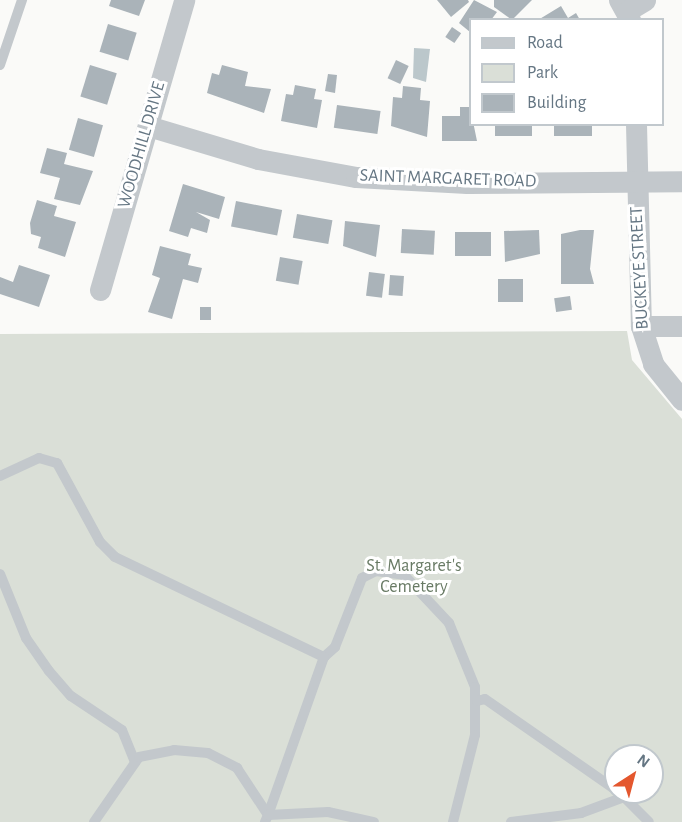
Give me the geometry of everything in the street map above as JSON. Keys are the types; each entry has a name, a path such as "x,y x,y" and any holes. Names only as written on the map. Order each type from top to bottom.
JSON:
{"street":[{"name":"WOODHILL DRIVE","path":"100,290 184,0"},
{"name":"SAINT MARGARET ROAD","path":"148,126 258,159 356,177 467,183 682,181"},
{"name":"BUCKEYE STREET","path":"636,126 641,326 653,364 682,400"},
{"path":"641,326 682,326"}],"lane":[{"path":"0,65 22,0"},
{"path":"0,476 39,458 57,463 100,542 115,557 324,657"},
{"path":"267,818 324,657 335,647 362,578 376,571 404,575 449,622 463,647 477,701 476,735 453,822"},
{"path":"0,574 26,638 49,671 71,696 122,730 135,762"},
{"path":"477,701 485,699 604,782"},
{"path":"94,822 135,762 174,750 208,753 237,768 267,818"},
{"path":"511,822 581,813 604,801"},
{"path":"631,804 649,822"},
{"path":"267,818 328,812 374,822"}],"green space":[{"name":"St. Margaret's Cemetery","path":"627,331 632,360 682,419 682,822 0,822 0,334"}],"shaded area":[{"path":"414,48 430,49 426,82 413,78"}],"building":[{"path":"111,0 145,0 139,16 109,6"},
{"path":"437,0 468,0 469,2 451,17"},
{"path":"474,0 497,12 492,18 469,18 469,31 459,23"},
{"path":"494,0 532,0 514,18 509,18 494,7"},
{"path":"561,6 568,18 541,18"},
{"path":"576,13 579,18 568,18"},
{"path":"108,24 137,33 128,61 100,52"},
{"path":"452,27 461,33 454,43 445,37"},
{"path":"396,60 409,66 400,84 388,78"},
{"path":"90,65 117,73 107,105 80,97"},
{"path":"222,65 248,72 245,86 271,89 264,113 207,93 212,73 219,75"},
{"path":"328,74 337,75 335,93 325,91"},
{"path":"295,85 316,89 314,99 322,100 317,128 281,121 286,94 293,95"},
{"path":"403,86 421,88 420,100 430,101 427,137 391,126 393,97 402,98"},
{"path":"337,105 381,111 377,134 334,128"},
{"path":"460,107 469,107 469,126 474,126 477,141 442,141 442,116 460,116"},
{"path":"78,118 103,125 94,157 69,150"},
{"path":"495,126 532,126 532,136 495,136"},
{"path":"554,126 592,126 592,136 554,136"},
{"path":"47,148 67,153 64,164 93,171 80,205 54,199 60,178 40,173"},
{"path":"183,184 225,197 219,219 196,212 210,220 207,233 191,228 188,237 169,231"},
{"path":"37,200 57,206 54,216 76,222 65,257 38,248 41,237 31,234 30,223"},
{"path":"236,201 282,210 277,235 231,227"},
{"path":"297,214 332,220 328,244 293,238"},
{"path":"345,221 380,225 376,257 343,246"},
{"path":"402,229 435,231 434,255 401,253"},
{"path":"539,230 540,254 505,262 504,231"},
{"path":"594,230 590,269 594,284 561,284 561,234"},
{"path":"455,232 491,232 491,256 455,256"},
{"path":"160,246 191,254 188,265 202,268 198,283 183,279 172,319 148,312 160,278 152,275"},
{"path":"280,257 303,261 298,285 276,281"},
{"path":"19,265 50,275 39,307 0,294 0,277 13,282"},
{"path":"369,272 385,274 382,298 366,296"},
{"path":"390,275 404,276 403,296 389,295"},
{"path":"498,279 523,279 523,302 498,302"},
{"path":"570,296 572,310 556,312 554,298"},
{"path":"200,307 211,307 211,320 200,320"}]}
